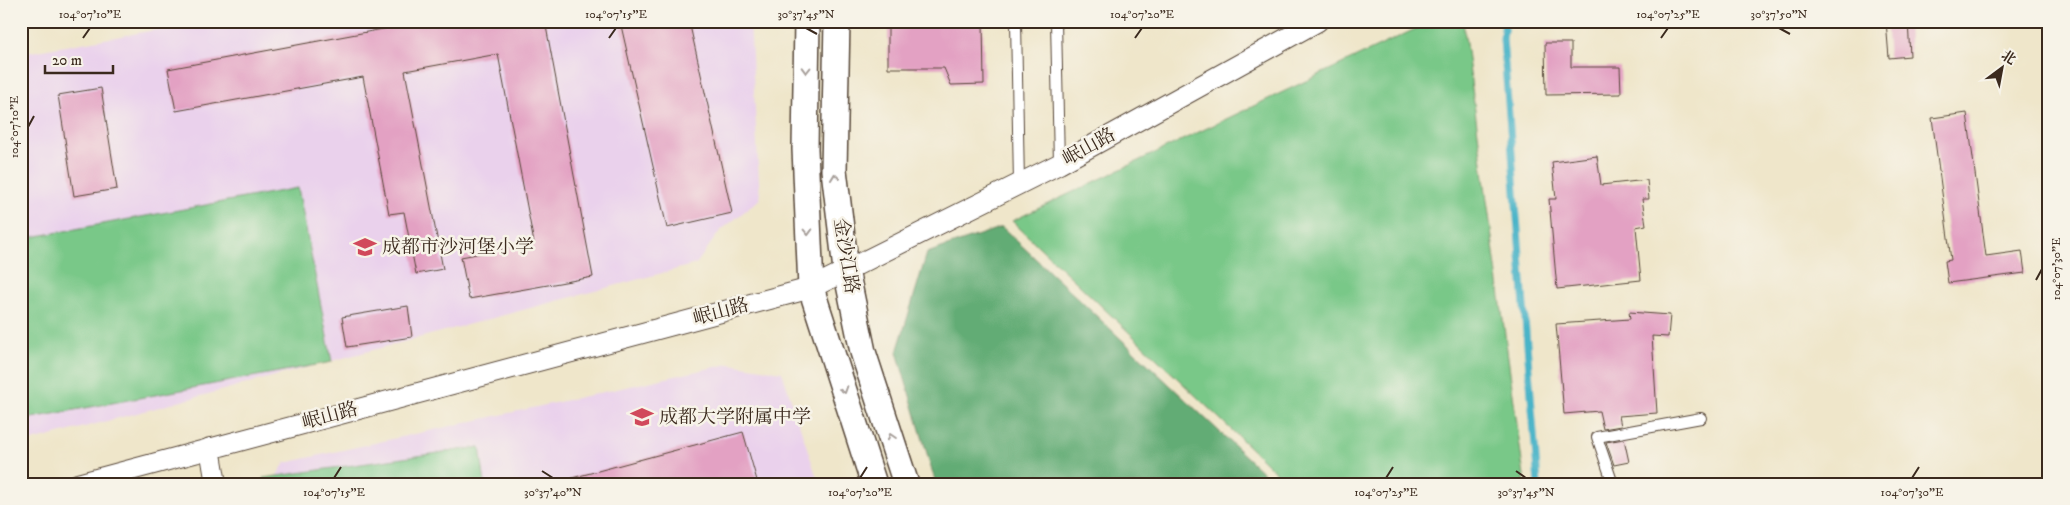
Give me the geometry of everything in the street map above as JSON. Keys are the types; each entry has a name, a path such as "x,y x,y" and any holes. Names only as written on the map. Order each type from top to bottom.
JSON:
{"street":[{"path":"807,21 805,148 810,288 874,484"},
{"name":"金沙江路","path":"837,21 834,170 846,270 863,352 906,484"},
{"name":"岷山路","path":"78,484 810,288 1059,164 1318,21"},
{"path":"210,448 216,484"}],"lane":[{"path":"1016,21 1019,184"},
{"path":"1056,21 1059,164"},
{"path":"1613,484 1597,437 1701,418"}],"shaded area":[{"name":"成都市沙河堡小学","path":"205,21 750,21 760,199 720,231 696,264 21,444 21,54"},
{"name":"成都大学附属中学","path":"729,364 782,372 819,484 271,484 285,463"}],"green space":[{"path":"1432,21 1463,21 1525,484 1281,484 1280,476 1012,221"},
{"path":"298,188 332,362 21,420 21,239"},
{"path":"1002,227 1272,481 1272,484 936,484 897,352 927,253"},
{"path":"480,447 485,484 264,484 263,478"}],"building":[{"path":"426,21 545,21 593,277 469,299 461,257 534,243 498,54 405,71 443,269 416,274 404,212 389,214 363,77 176,111 168,69"},
{"path":"620,21 689,21 732,213 667,228"},
{"path":"896,21 983,21 984,84 951,85 944,68 888,68 888,23"},
{"path":"1886,21 1908,21 1910,56 1889,58"},
{"path":"1545,43 1571,43 1571,67 1620,67 1621,94 1546,95"},
{"path":"101,88 117,189 74,196 58,95"},
{"path":"1967,113 1986,256 2022,251 2025,273 1948,283 1945,261 1951,260 1932,118"},
{"path":"1597,156 1601,185 1647,180 1649,199 1642,199 1646,225 1636,227 1641,280 1557,289 1549,199 1556,199 1552,162"},
{"path":"408,306 412,337 347,347 342,317"},
{"path":"1629,312 1670,315 1668,337 1652,336 1657,413 1619,416 1621,426 1603,429 1599,411 1564,414 1556,324 1630,319"},
{"path":"743,432 758,484 573,484 572,478"},
{"path":"1624,439 1629,462 1614,465 1606,442"}],"waterway":[{"path":"1505,21 1503,39 1538,484"}],"place":[{"name":"成都市沙河堡小学","path":"365,247"},
{"name":"成都大学附属中学","path":"642,417"}]}
